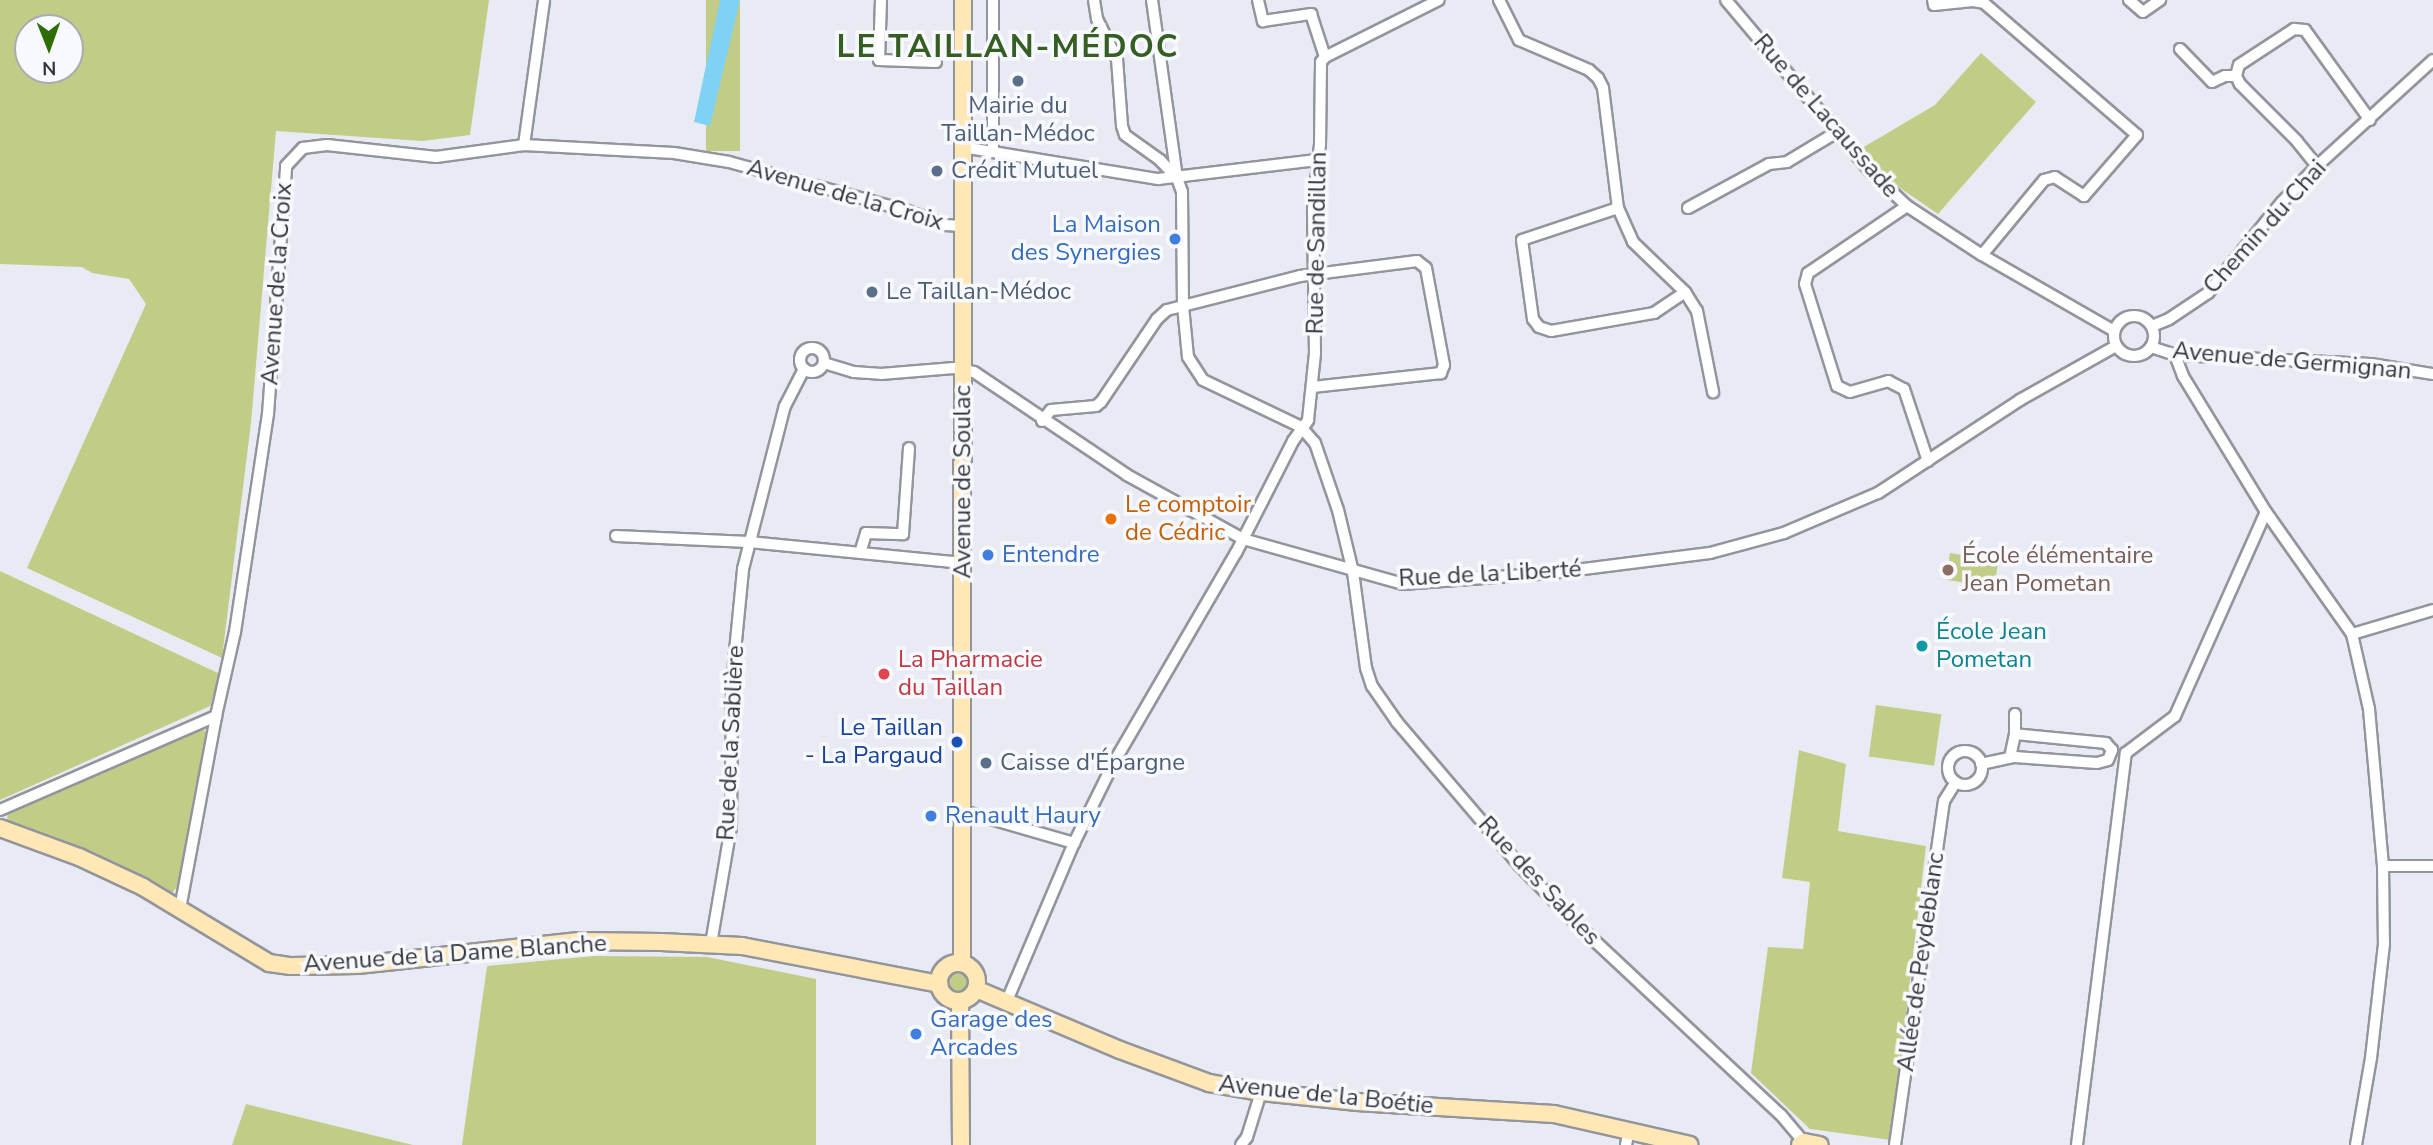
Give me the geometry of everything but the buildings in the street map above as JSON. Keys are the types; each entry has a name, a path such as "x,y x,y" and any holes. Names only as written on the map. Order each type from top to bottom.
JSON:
{"main road":[{"name":"Avenue de Soulac","path":"962,963 963,0"},
{"name":"Avenue de la Dame Blanche","path":"0,828 79,857 180,909 227,940 269,963 291,967 358,965 579,941 711,944 742,946 939,985"},
{"path":"962,963 975,974 976,989 971,996 960,1001 946,997 939,985 944,970 962,963"},
{"name":"Avenue de la Boétie","path":"976,989 1209,1083 1261,1092 1398,1105 1554,1114 1628,1137 1690,1145"},
{"path":"960,1001 961,1145"}],"street":[{"path":"524,145 544,0"},
{"path":"881,0 880,60 936,62"},
{"path":"993,0 993,152"},
{"path":"1094,0 1097,19 1117,59 1125,135 1160,160 1177,178"},
{"path":"1152,0 1177,178 1182,192 1183,306 1188,356 1203,380 1301,428"},
{"path":"1258,0 1264,21 1311,14 1325,57 1439,0"},
{"path":"1499,0 1519,40 1589,70 1598,78 1603,89 1618,208 1633,242 1685,292 1697,311 1713,392"},
{"name":"Rue de Lacaussade","path":"1726,0 1870,172 1907,206 1982,255 2114,331"},
{"path":"1933,0 1934,5 1985,2 2137,135 2084,196 2055,177 2044,180 1982,255"},
{"path":"2129,0 2143,12 2160,0"},
{"path":"2317,166 2297,141 2239,84 2236,76 2239,65 2294,29 2300,28 2310,34 2370,120"},
{"path":"2180,49 2212,82 2225,76 2236,76"},
{"name":"Rue de Sandillan","path":"1006,1003 1074,843 1113,764 1243,539 1301,428 1308,420 1313,387 1321,62 1325,57"},
{"name":"Chemin du Chai","path":"2152,326 2169,320 2208,293 2283,202 2317,166 2433,60"},
{"path":"1688,208 1769,164 1787,162 1837,132"},
{"name":"Avenue de la Croix","path":"180,909 216,716 235,632 268,414 286,166 303,148 327,145 436,158 524,145 658,151 729,162 905,210 945,225 962,226"},
{"path":"962,147 1123,176 1177,178 1317,160"},
{"path":"1907,206 1808,273 1805,284 1837,386 1850,392 1888,381 1904,389 1928,461"},
{"path":"1618,208 1522,240 1533,319 1539,327 1551,331 1654,313 1685,292"},
{"path":"1042,421 1051,410 1096,406 1101,402 1157,319 1167,310 1242,289 1314,274 1417,261 1426,268 1444,365 1441,373 1313,387"},
{"path":"2131,315 2142,317 2152,326 2154,340 2151,347 2141,355 2132,356 2116,346 2114,331 2118,323 2131,315"},
{"name":"Rue de la Liberté","path":"824,363 854,372 963,369 993,383 1042,421 1128,475 1243,539 1403,584 1552,573 1710,553 1784,533 1878,493 2020,400 2116,346"},
{"name":"Avenue de Germignan","path":"2151,347 2175,355 2371,364 2433,374"},
{"path":"806,349 817,349 824,357 824,363 816,372 804,369 800,359 806,349"},
{"path":"2175,355 2183,376 2266,512 2352,634 2369,709 2383,866 2384,951 2371,1058 2356,1145"},
{"name":"Rue de la Sablière","path":"711,944 731,827 732,682 748,542 785,405 804,369"},
{"name":"Rue des Sables","path":"1301,428 1315,443 1338,510 1353,572 1366,668 1372,686 1397,722 1519,865 1582,929 1781,1115 1808,1144"},
{"path":"860,553 866,533 903,534 909,448"},
{"path":"2077,1145 2126,753 2175,716 2266,512"},
{"path":"616,536 748,542 963,563"},
{"path":"2352,634 2433,610"},
{"path":"2010,757 2015,734 2015,714"},
{"path":"0,810 216,716"},
{"name":"Allée de Peydeblanc","path":"1895,1145 1944,801 1956,782 1948,771 1949,761 1963,751 1974,754 1981,764 2010,757 2097,763 2108,760 2112,755 2111,745 2106,743 2015,734"},
{"path":"1956,782 1963,786 1974,783 1980,776 1981,764"},
{"path":"963,811 1074,843"},
{"path":"2383,866 2433,866"},
{"path":"1241,1145 1247,1137 1261,1092"}],"green space":[{"path":"0,0 489,0 470,135 422,141 276,131 251,423 222,658 27,568 146,304 129,279 92,273 82,267 0,264"},
{"path":"706,0 740,0 740,151 706,151"},
{"path":"1981,53 2036,102 1938,214 1890,181 1862,148 1935,105"},
{"path":"1950,553 1998,561 1994,587 1946,580"},
{"path":"0,571 220,674 210,706 0,800"},
{"path":"1876,705 1941,714 1934,766 1869,756"},
{"path":"196,727 208,732 180,883 173,892 166,893 60,842 7,821 8,811"},
{"path":"1799,750 1846,764 1838,831 1926,846 1891,1140 1810,1129 1751,1073 1768,947 1803,949 1810,882 1782,878"},
{"path":"594,956 707,957 816,979 816,1145 462,1145 487,966"},
{"path":"959,968 969,972 973,982 969,992 959,996 949,992 945,982 949,972"},
{"path":"246,1104 413,1145 232,1145"}],"water":[{"path":"720,0 740,0 710,126 694,122"}],"place":[{"name":"Mairie du Taillan-Médoc","path":"1018,81"},
{"name":"Crédit Mutuel","path":"937,171"},
{"name":"La Maison des Synergies","path":"1175,239"},
{"name":"Le Taillan-Médoc","path":"872,292"},
{"name":"Le comptoir de Cédric","path":"1111,519"},
{"name":"Entendre","path":"988,555"},
{"name":"École élémentaire Jean Pometan","path":"1948,570"},
{"name":"École Jean Pometan","path":"1922,646"},
{"name":"La Pharmacie du Taillan","path":"884,674"},
{"name":"Le Taillan - La Pargaud","path":"957,742"},
{"name":"Caisse d'Épargne","path":"986,763"},
{"name":"Renault Haury","path":"931,816"},
{"name":"Garage des Arcades","path":"916,1034"}],"district":[{"name":"LE TAILLAN-MÉDOC","path":"1008,47"}]}
